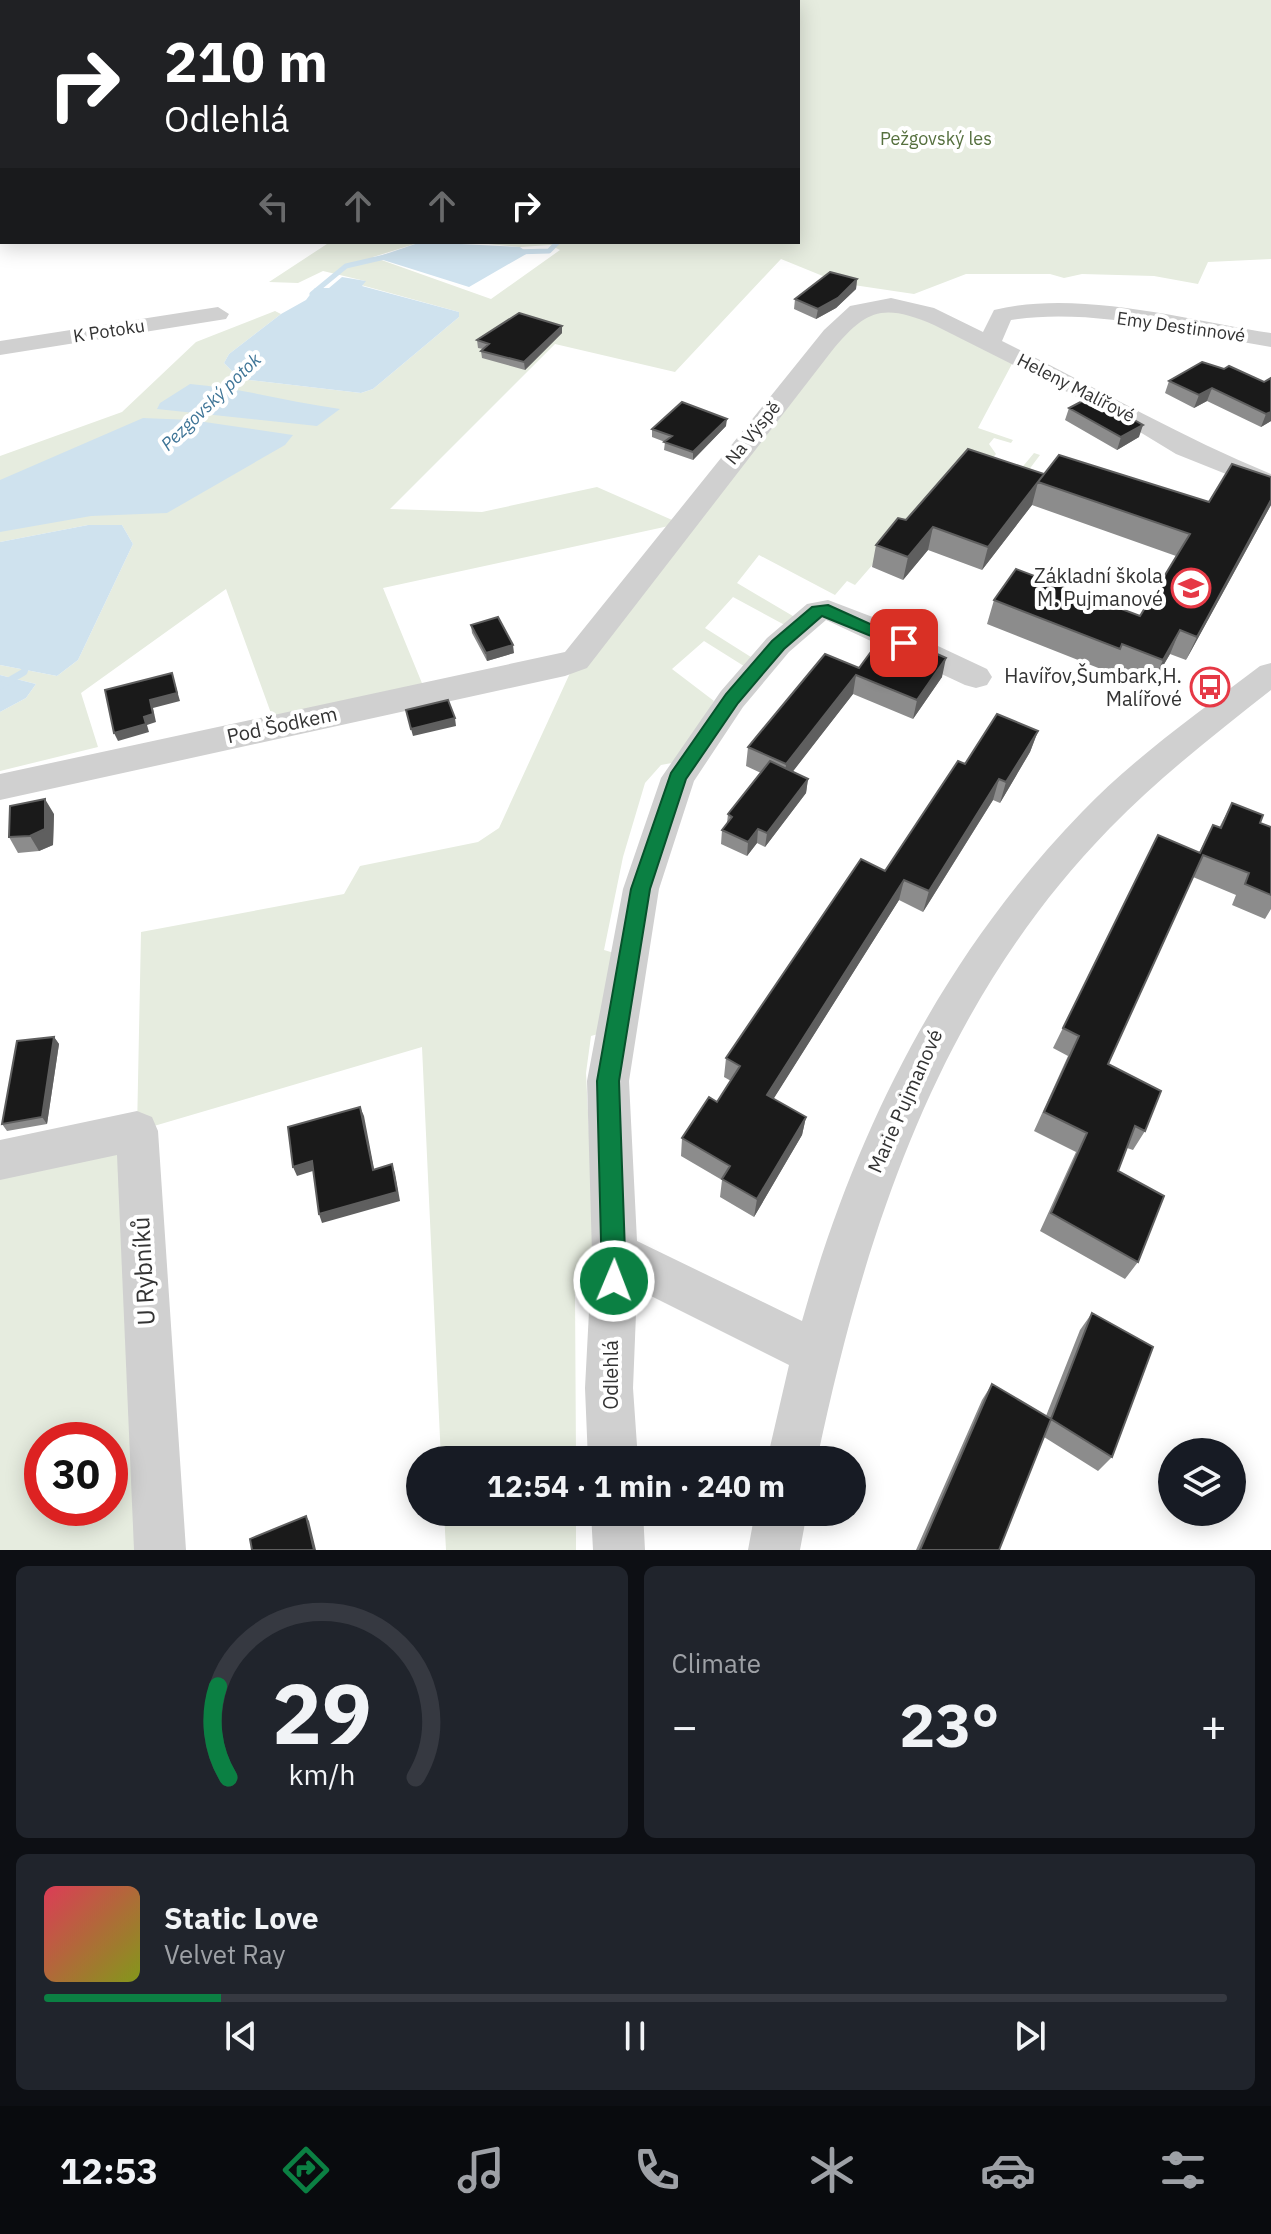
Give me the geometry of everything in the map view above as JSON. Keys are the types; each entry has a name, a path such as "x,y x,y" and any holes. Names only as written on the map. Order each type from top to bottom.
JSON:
{"street":[{"name":"Na Výspě","path":"565,665 576,660 648,561 817,355 857,312 877,307 912,308 989,344"},
{"name":"Emy Destinnové","path":"989,344 1002,315 1020,310 1091,315 1271,340"},
{"name":"K Potoku","path":"0,348 218,314"},
{"name":"Heleny Malířové","path":"989,344 1116,407 1185,448 1271,484"},
{"name":"Odlehlá","path":"612,1446 609,1388 615,1254 608,1081 641,889 678,778 732,699 778,645 818,611 828,610 867,626 976,677"},
{"name":"Pod Šodkem","path":"0,787 565,665"},
{"name":"Marie Pujmanové","path":"795,1446 813,1351 877,1163 933,1035 978,961 1094,821 1211,720 1271,674"},
{"name":"U Rybníků","path":"0,1160 137,1131 160,1550"},
{"path":"615,1254 813,1351"},
{"path":"618,1526 619,1550"},
{"path":"774,1550 778,1526"}],"green space":[{"name":"Pežgovský les","path":"800,0 1271,0 1271,259 1208,262 1198,284 1154,276 1082,274 1064,278 1050,274 966,274 914,294 840,283 781,259 675,372 555,344 390,509 482,512 597,487 679,523 817,355 845,325 877,307 921,315 1013,362 978,428 1013,440 1011,443 994,438 989,444 996,454 991,460 974,462 969,469 1010,482 1034,453 1040,455 1022,479 1030,484 1027,487 1018,486 1015,489 963,470 952,473 855,585 847,581 835,595 759,555 737,583 803,622 794,630 733,597 705,628 762,664 755,673 704,641 672,669 714,701 677,762 661,765 645,783 623,857 604,950 621,955 612,1030 591,1036 586,1073 597,1295 575,1293 576,1446 440,1446 422,1047 137,1131 141,932 344,894 360,866 478,842 499,828 576,660 678,524 383,588 426,693 276,727 226,589 81,693 98,747 0,771 0,712 26,698 36,684 0,675 0,665 57,676 78,660 133,544 122,525 88,525 0,542 0,456 122,412 196,342 275,311 281,314 229,354 224,363 240,379 361,393 373,389 459,317 459,312 361,285 365,281 323,271 298,283 269,282 327,244 415,244 373,257 491,299 560,250 550,245 520,247 488,244 800,244"},
{"path":"124,1145 141,1550 0,1550 0,1172"},
{"path":"445,1526 576,1526 576,1550 446,1550"}],"water":[{"path":"415,244 520,247 528,253 469,287 380,259 380,256"},
{"path":"342,277 366,281 362,286 459,312 459,317 373,389 361,393 240,379 224,363 229,354 281,314 306,300 315,288 329,288"},
{"path":"190,384 340,409 317,426 157,409 160,403"},
{"path":"143,418 191,420 293,435 285,445 167,513 91,516 0,532 0,480"},
{"path":"88,525 122,525 133,544 78,660 57,676 0,665 0,542"},
{"path":"0,675 36,684 26,698 0,712"}],"building":[{"path":"830,272 857,279 838,298 818,309 795,299"},
{"path":"519,313 562,326 524,362 481,351 489,344 477,340"},
{"path":"1202,362 1224,369 1229,366 1264,382 1271,378 1271,412 1266,414 1212,388 1199,395 1169,381"},
{"path":"1092,396 1143,425 1121,437 1069,408"},
{"path":"682,402 727,419 693,452 664,442 672,436 652,429"},
{"path":"968,449 1044,474 988,547 933,527 908,557 876,545 898,518 906,520"},
{"path":"1059,455 1209,502 1232,464 1271,477 1271,500 1197,637 1180,630 1163,660 1122,644 1120,649 994,600 1016,569 1140,616 1190,534 1038,482"},
{"path":"498,617 513,645 486,653 471,625"},
{"path":"893,634 946,658 917,700 856,675 786,764 748,747 825,654 859,668 876,645 882,648"},
{"path":"172,673 177,693 150,700 153,714 144,717 146,724 114,733 105,690"},
{"path":"448,700 455,718 411,729 406,710"},
{"path":"997,714 1038,731 1006,782 999,779 929,891 904,880 767,1095 806,1117 757,1199 722,1179 730,1166 682,1138 709,1097 717,1102 740,1066 726,1058 861,859 885,871 958,761 965,764"},
{"path":"770,761 808,779 767,833 758,829 748,842 722,830 732,817 728,814"},
{"path":"45,799 45,829 30,836 9,837 10,806"},
{"path":"1232,803 1263,815 1260,823 1271,827 1271,895 1245,884 1249,873 1203,855 1108,1064 1161,1091 1145,1131 1135,1126 1118,1171 1164,1196 1138,1262 1051,1213 1087,1133 1044,1112 1079,1036 1063,1028 1158,835 1200,853 1213,825 1221,828"},
{"path":"54,1037 42,1117 2,1124 17,1041"},
{"path":"360,1107 373,1170 392,1164 397,1192 319,1214 312,1161 293,1167 288,1127"},
{"path":"1092,1313 1153,1347 1112,1457 1051,1419"},
{"path":"992,1384 1051,1419 999,1550 920,1550"},
{"path":"306,1516 314,1550 252,1550 250,1539"}],"waterway":[{"name":"Pezgovský potok","path":"514,252 549,251 556,244"},
{"name":"Pezgovský potok","path":"312,294 346,266 389,256"},
{"name":"Pezgovský potok","path":"224,392 246,372"},
{"name":"Pezgovský potok","path":"0,686 24,672 27,663"}],"place":[{"name":"Základní škola M. Pujmanové","path":"1191,588"},
{"name":"Havířov,Šumbark,H. Malířové","path":"1210,687"}],"route":[{"path":"614,1281 608,1081 641,889 678,778 732,699 778,645 818,611 828,610 904,643"}]}
